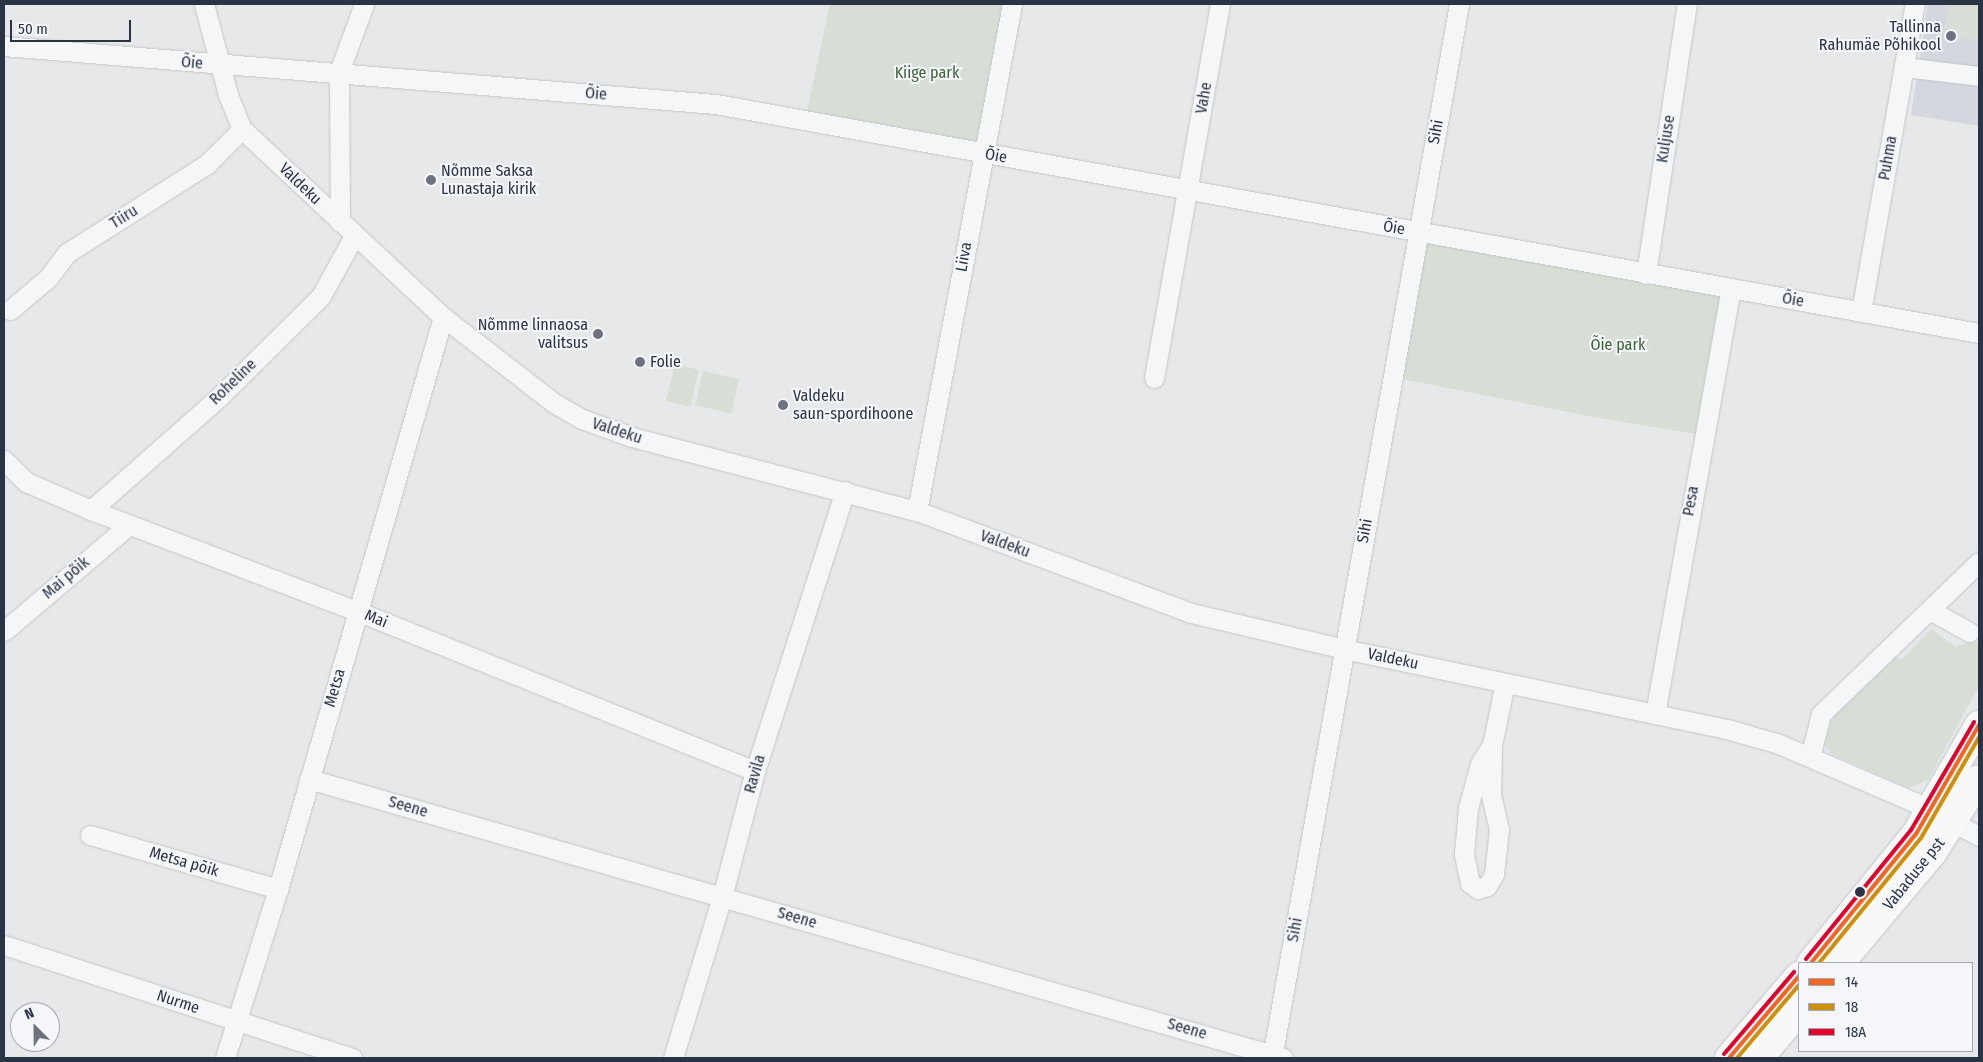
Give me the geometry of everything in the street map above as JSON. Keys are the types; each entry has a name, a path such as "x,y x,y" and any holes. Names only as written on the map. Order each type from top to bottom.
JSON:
{"highway":[{"name":"Vabaduse pst","path":"1841,962 1943,817 1979,725"},
{"name":"Vabaduse pst","path":"1811,962 1866,898 1979,779"},
{"path":"1729,1058 1798,977"},
{"path":"1759,1058 1798,1012"}],"street":[{"name":"Valdeku","path":"204,4 236,119 242,129 354,236 443,317 554,404 582,419 632,437 917,511 1191,613 1344,649 1727,729 1810,757 1943,817 1979,836"},
{"path":"340,222 339,72 364,4"},
{"name":"Liiva","path":"917,511 1012,4"},
{"name":"Vahe","path":"1154,378 1220,4"},
{"name":"Sihi","path":"1276,1057 1344,649 1459,4"},
{"name":"Kuljuse","path":"1646,274 1686,4"},
{"name":"Puhma","path":"1861,312 1915,4"},
{"name":"Õie","path":"4,46 716,104 1188,192 1979,333"},
{"path":"1904,67 1979,76"},
{"name":"Tiiru","path":"10,310 48,278 67,253 207,164 242,129"},
{"name":"Roheline","path":"91,510 219,397 321,296 354,236"},
{"name":"Pesa","path":"1655,714 1730,288"},
{"name":"Metsa","path":"225,1058 278,889 443,317"},
{"name":"Mai","path":"4,460 26,482 91,510 357,611 755,771"},
{"name":"Ravila","path":"673,1058 722,897 755,771 845,491"},
{"name":"Mai põik","path":"4,631 129,525"},
{"path":"1810,757 1821,714 1979,562"},
{"path":"1930,610 1969,632"},
{"path":"1492,745 1480,764 1468,808 1464,844 1470,883 1478,889 1487,886 1494,874 1499,828 1491,795 1492,745 1506,683"},
{"name":"Seene","path":"309,779 1276,1057"},
{"name":"Metsa põik","path":"90,836 278,889"},
{"name":"Nurme","path":"4,944 352,1058"}],"shaded area":[{"name":"Tallinna Rahumäe Põhikool","path":"1928,4 1979,4 1979,126 1911,115"}],"green space":[{"name":"Kiige park","path":"830,4 1012,4 983,154 805,120"},
{"path":"1949,4 1979,4 1979,42 1943,35"},
{"name":"Õie park","path":"1419,232 1731,289 1703,435 1604,419 1392,377"},
{"path":"675,364 699,370 690,407 666,401"},
{"path":"703,371 739,379 731,413 695,405"},
{"path":"1931,629 1956,647 1972,640 1979,644 1979,686 1928,780 1909,788 1831,754 1824,744 1831,722 1844,699 1893,654 1901,660"}],"transit line":[{"name":"18A","path":"1806,959 1911,830 1974,722"},
{"name":"14","path":"1812,962 1916,834 1979,725"},
{"name":"18","path":"1820,962 1921,838 1979,737"},
{"name":"18A","path":"1724,1054 1794,972"},
{"name":"14","path":"1729,1058 1798,977"},
{"name":"18","path":"1737,1058 1798,986"}],"place":[{"name":"Tallinna Rahumäe Põhikool","path":"1951,36"},
{"name":"Nõmme Saksa Lunastaja kirik","path":"431,180"},
{"name":"Nõmme linnaosa valitsus","path":"598,334"},
{"name":"Folie","path":"640,362"},
{"name":"Valdeku saun-spordihoone","path":"783,405"}]}
